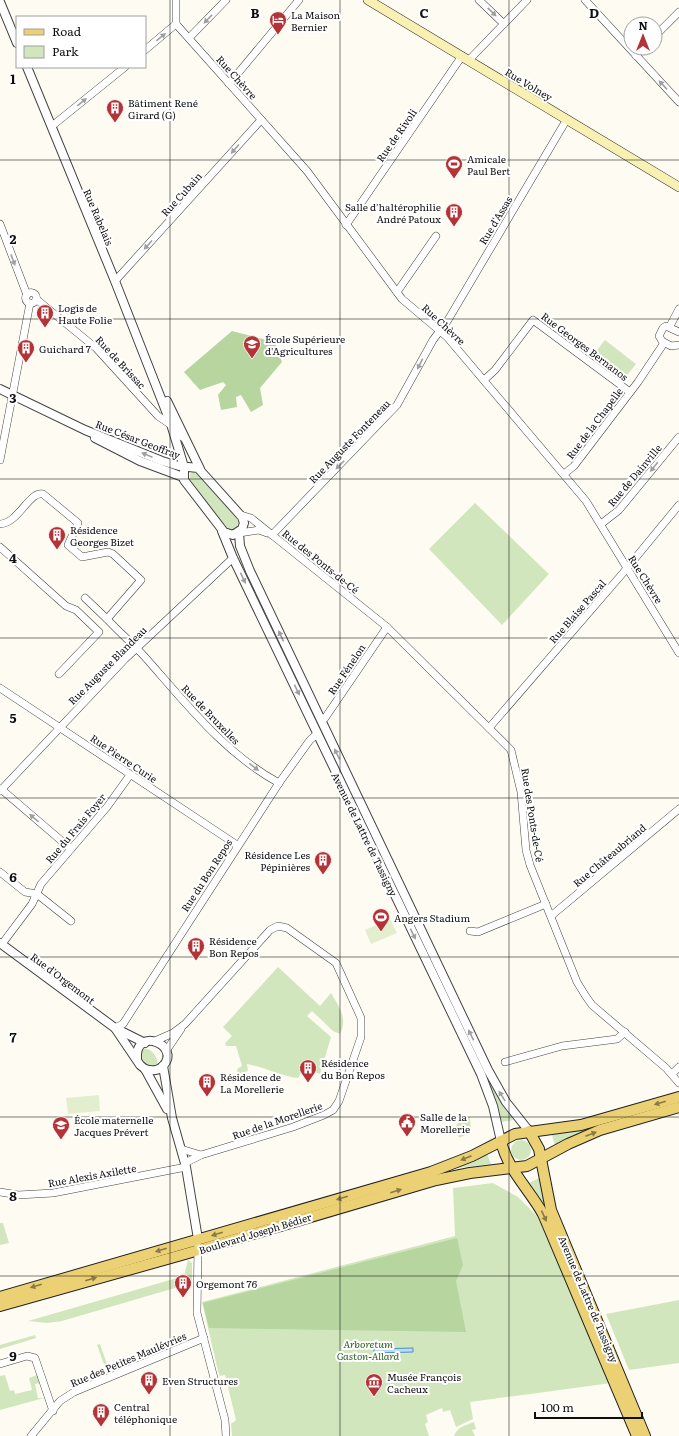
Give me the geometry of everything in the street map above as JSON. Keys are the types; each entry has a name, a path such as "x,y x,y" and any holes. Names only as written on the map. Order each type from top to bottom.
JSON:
{"main road":[{"name":"Rue Volney","path":"368,0 679,187"},
{"path":"679,1097 581,1125 529,1131 515,1134 501,1141 504,1154 512,1169 527,1166 568,1144 600,1130 679,1107"},
{"path":"529,1131 538,1146 541,1159"},
{"name":"Boulevard Joseph Bédier","path":"0,1297 431,1172 472,1156 501,1141"},
{"name":"Avenue de Lattre de Tassigny","path":"541,1159 552,1210 645,1436"},
{"name":"Boulevard Joseph Bédier","path":"0,1306 436,1180 482,1171 512,1169"},
{"name":"Avenue de Lattre de Tassigny","path":"512,1169 527,1188 543,1214 637,1436"}],"street":[{"path":"146,49 176,24 176,0"},
{"path":"189,38 226,0"},
{"path":"229,84 299,0"},
{"path":"479,0 504,24"},
{"name":"Rue de Rivoli","path":"346,225 466,58 504,24 527,0"},
{"path":"585,0 623,42"},
{"path":"0,2 16,41"},
{"path":"663,28 679,12"},
{"name":"Rue Chèvre","path":"176,24 308,171 346,225 402,299 439,330 484,380 586,501 679,652"},
{"path":"636,56 679,102"},
{"name":"Rue Rabelais","path":"27,68 164,405 184,466"},
{"path":"52,126 124,68"},
{"name":"Rue d'Assas","path":"439,330 448,320 567,119"},
{"name":"Rue Cubain","path":"115,281 261,120"},
{"path":"0,224 27,295 27,300 33,301 12,395 0,460"},
{"path":"397,292 436,236"},
{"name":"Rue de Brissac","path":"33,301 96,348 153,411 171,424"},
{"path":"670,326 679,309"},
{"name":"Rue Georges Bernanos","path":"484,380 495,370 533,320 630,392"},
{"path":"679,332 670,326 664,326 659,334 664,343 671,346 679,345"},
{"name":"Rue Auguste Fonteneau","path":"272,534 397,406 439,330"},
{"name":"Rue de la Chapelle","path":"564,474 574,466 630,392 664,343"},
{"name":"Rue Rabelais","path":"152,375 159,382 184,438 200,469 241,515"},
{"name":"Rue César Geoffray","path":"0,389 85,430 162,461 184,466 194,466 200,469"},
{"path":"153,411 158,413 162,411 164,405"},
{"name":"Rue Rabelais","path":"171,424 184,438"},
{"name":"Rue César Geoffray","path":"85,430 94,438 127,455 183,477"},
{"name":"Rue de Dainville","path":"601,524 619,510 679,437"},
{"path":"183,477 184,466"},
{"name":"Avenue de Lattre de Tassigny","path":"183,477 184,482 222,530 233,558 481,1074 493,1106 501,1141"},
{"path":"0,524 12,520 35,495 41,493 78,523 68,545 82,557 108,552 113,554 141,580 107,619 85,598"},
{"name":"Rue Blaise Pascal","path":"489,728 679,505"},
{"name":"Rue des Ponts-de-Cé","path":"241,515 251,518 272,534 387,627 502,740 513,754 521,792 528,857 578,982 592,1005 672,1074 679,1083"},
{"name":"Avenue de Lattre de Tassigny","path":"241,515 244,524 239,533 240,546 250,572 497,1088 529,1131"},
{"path":"222,530 230,535 239,533"},
{"name":"Rue des Ponts-de-Cé","path":"239,533 259,530 272,534"},
{"path":"0,547 66,606 76,610 99,632 59,674"},
{"name":"Rue Auguste Blandeau","path":"1,790 125,659 137,650 233,558"},
{"name":"Rue de Bruxelles","path":"107,619 230,749 258,770 279,783"},
{"name":"Rue Fénelon","path":"321,720 325,718 387,627"},
{"name":"Rue Pierre Curie","path":"0,688 237,845"},
{"name":"Rue du Bon Repos","path":"115,1028 122,1024 237,845 279,783 310,740 318,734"},
{"name":"Rue du Frais Foyer","path":"1,944 37,894 41,884 107,807 130,775"},
{"path":"1,790 71,849"},
{"name":"Rue Châteaubriand","path":"551,916 679,809"},
{"path":"0,872 25,892 37,894 71,921"},
{"path":"470,931 478,932 546,904"},
{"name":"Rue de la Morellerie","path":"185,1024 270,930 278,926 287,928 336,963 344,977 361,1018 361,1037 339,1100 333,1110 324,1116 201,1155 186,1165"},
{"name":"Rue d'Orgemont","path":"1,944 115,1028 144,1043"},
{"path":"137,1058 138,1049 144,1043 156,1041 173,1033 185,1024"},
{"path":"156,1041 163,1046 166,1052 185,1024"},
{"name":"Rue d'Orgemont","path":"115,1028 137,1058 140,1065 145,1069 172,1118"},
{"path":"506,1062 562,1046 617,1039 624,1032"},
{"name":"Rue d'Orgemont","path":"166,1052 166,1060 163,1066 172,1118 186,1165 198,1239 197,1313 225,1420 226,1436"},
{"path":"145,1069 155,1070 163,1066"},
{"path":"672,1074 679,1067"},
{"path":"181,1149 201,1155"},
{"name":"Rue Alexis Axilette","path":"0,1192 18,1195 47,1194 186,1165"},
{"name":"Rue des Petites Maulévries","path":"31,1436 60,1402 74,1392 204,1338"},
{"path":"0,1364 27,1356 35,1358 53,1410"}],"green space":[{"path":"232,331 263,339 276,345 282,362 260,388 263,405 251,412 241,395 236,397 237,407 221,410 218,395 226,385 223,382 200,390 184,372"},
{"path":"605,340 636,364 625,378 594,354"},
{"path":"192,472 197,474 237,519 239,523 237,528 231,531 224,528 190,479"},
{"path":"475,503 549,574 502,625 429,549"},
{"name":"Angers Stadium","path":"390,919 397,933 371,944 365,930"},
{"path":"278,967 320,1006 331,993 342,1013 343,1023 340,1034 333,1031 312,1011 307,1016 331,1037 320,1074 304,1068 298,1078 247,1064 248,1071 238,1074 237,1069 242,1066 236,1046 226,1046 225,1043 232,1036 223,1027"},
{"path":"142,1048 152,1051 157,1060 157,1067 150,1068 140,1061"},
{"path":"482,1068 499,1099 513,1120 502,1122"},
{"path":"99,1095 100,1111 68,1114 66,1098"},
{"path":"470,1117 471,1132 459,1138 456,1126 461,1118"},
{"path":"587,1130 555,1145 552,1135"},
{"path":"517,1140 525,1140 531,1146 531,1154 525,1160 517,1160 511,1154 511,1146"},
{"path":"487,1154 491,1164 457,1168 457,1167"},
{"path":"539,1178 554,1226 529,1183"},
{"name":"Arboretum Gaston-Allard","path":"493,1183 518,1197 544,1223 611,1383 470,1402 473,1419 456,1427 450,1410 443,1412 442,1408 426,1415 428,1422 425,1424 429,1436 232,1436 231,1424 236,1420 225,1375 220,1376 218,1371 202,1302 455,1236 453,1188"},
{"path":"0,1223 3,1223 9,1243 0,1245"},
{"path":"457,1238 463,1265 456,1281 466,1332 209,1328 203,1303"},
{"path":"188,1260 192,1263 192,1283 62,1321 47,1323 28,1321 184,1276"},
{"path":"679,1300 679,1363 629,1370 606,1314"},
{"path":"35,1335 36,1338 0,1349 0,1345"},
{"path":"100,1344 108,1367 113,1366 108,1373 100,1372 98,1369 105,1367 97,1345"},
{"path":"5,1375 10,1391 14,1390 15,1394 32,1390 29,1378 37,1375 40,1383 35,1384 38,1398 44,1398 0,1410 0,1376"},
{"path":"474,1422 476,1429 472,1430 475,1436 454,1436 457,1430"}],"water":[{"path":"413,1348 413,1352 374,1353 374,1349"}],"place":[{"name":"La Maison Bernier","path":"278,35"},
{"name":"Bâtiment René Girard (G)","path":"115,123"},
{"name":"Amicale Paul Bert","path":"454,179"},
{"name":"Salle d'haltérophilie André Patoux","path":"454,227"},
{"name":"Logis de Haute Folie","path":"45,328"},
{"name":"École Supérieure d'Agricultures","path":"252,359"},
{"name":"Guichard 7","path":"26,363"},
{"name":"Résidence Georges Bizet","path":"57,550"},
{"name":"Résidence Les Pépinières","path":"323,875"},
{"name":"Angers Stadium","path":"381,932"},
{"name":"Résidence Bon Repos","path":"196,961"},
{"name":"Résidence du Bon Repos","path":"308,1083"},
{"name":"Résidence de La Morellerie","path":"207,1097"},
{"name":"Salle de la Morellerie","path":"407,1137"},
{"name":"École maternelle Jacques Prévert","path":"61,1140"},
{"name":"Orgemont 76","path":"183,1298"},
{"name":"Even Structures","path":"149,1395"},
{"name":"Musée François Cacheux","path":"374,1397"},
{"name":"Central téléphonique","path":"101,1427"}]}
